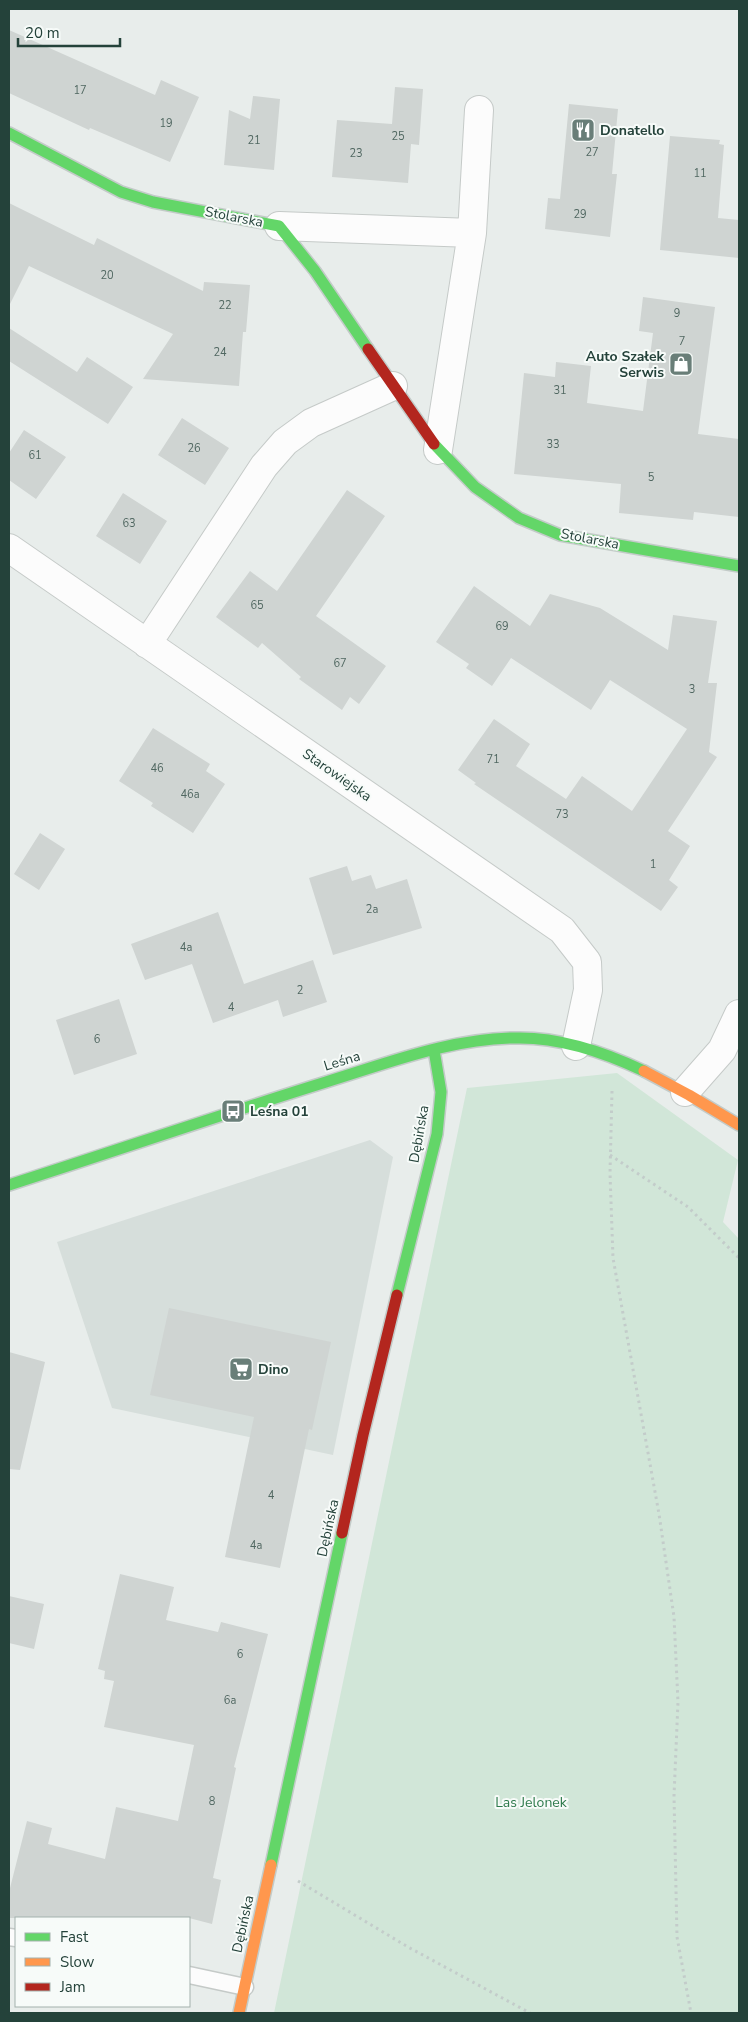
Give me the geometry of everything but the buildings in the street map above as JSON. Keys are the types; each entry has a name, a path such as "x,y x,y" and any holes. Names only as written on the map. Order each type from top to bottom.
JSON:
{"street":[{"path":"438,450 472,233 479,110"},
{"name":"Stolarska","path":"9,133 121,192 153,202 279,226 316,271 438,450 475,487 518,518 560,535 739,566"},
{"path":"279,226 472,233"},
{"path":"148,644 264,466 285,442 311,423 393,386"},
{"name":"Starowiejska","path":"9,548 562,930 587,962 588,990 576,1046"},
{"path":"685,1092 722,1050 739,1014"},
{"name":"Leśna","path":"9,1185 316,1084 434,1050 479,1042 525,1038 576,1046 616,1058 685,1092 739,1125"},
{"name":"Dębińska","path":"239,2013 363,1435 437,1134 442,1092 434,1050"}],"lane":[{"path":"190,1975 245,1987"}],"path":[{"path":"616,1058 611,1108 610,1155 613,1258 659,1514 674,1617 678,1702 674,1796 677,1937 691,2013"},
{"path":"610,1155 688,1207 739,1258"},
{"path":"271,1865 408,1947 530,2013"}],"shaded area":[{"path":"370,1140 393,1157 333,1455 112,1408 57,1242"}],"green space":[{"name":"Las Jelonek","path":"617,1073 738,1160 723,1222 739,1239 739,2013 274,2013 467,1088"}],"traffic: fast":[{"path":"9,133 121,192 153,202 279,226 315,271 368,349"},
{"path":"434,444 475,487 519,518 560,535 739,566"},
{"path":"9,1185 397,1059 446,1046 495,1039 520,1038 552,1041 584,1048 644,1071"},
{"path":"397,1295 437,1134 441,1092 434,1050"},
{"path":"271,1865 342,1533"}],"traffic: slow":[{"path":"644,1071 739,1125"},
{"path":"239,2013 271,1865"}],"traffic: jam":[{"path":"368,349 434,444"},
{"path":"342,1533 363,1435 397,1295"}],"place":[{"name":"Donatello","path":"583,130"},
{"name":"Auto Szałek Serwis","path":"681,364"},
{"name":"Leśna 01","path":"233,1111"},
{"name":"Dino","path":"241,1369"}]}
